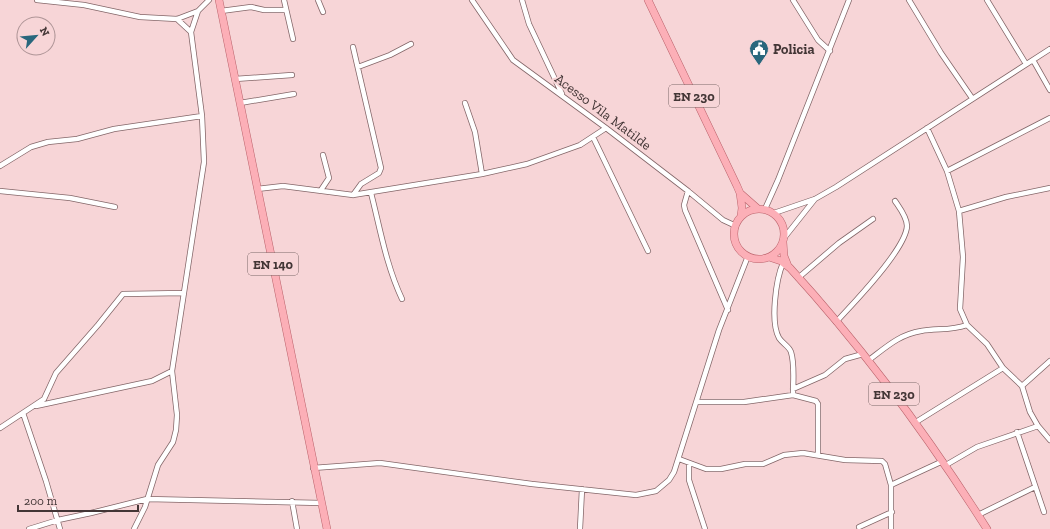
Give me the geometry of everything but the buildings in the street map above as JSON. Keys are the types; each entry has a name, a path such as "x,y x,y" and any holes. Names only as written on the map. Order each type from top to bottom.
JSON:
{"main road":[{"name":"EN 140","path":"219,0 313,468 327,529"},
{"name":"EN 230","path":"648,0 740,192 742,208 741,216"},
{"name":"EN 230","path":"740,192 757,208"},
{"path":"757,208 765,209 774,213 781,221 784,229 784,240 775,254 769,257 755,258 748,256 741,251 736,243 734,234 741,216 757,208"},
{"name":"EN 230","path":"784,240 784,256 790,268 869,360 916,422 986,529"},
{"name":"EN 230","path":"769,257 790,268"}],"street":[{"path":"37,0 84,5 140,17 177,18 198,11 209,0"},
{"path":"284,0 293,39"},
{"path":"318,0 323,12"},
{"name":"Acesso Vila Matilde","path":"472,0 510,56 688,191 723,220 736,226"},
{"path":"522,0 529,24 563,96"},
{"path":"793,0 818,40 830,51"},
{"path":"765,209 830,51 849,0"},
{"path":"910,0 941,53 972,98"},
{"path":"987,0 1026,64"},
{"path":"221,11 251,7 264,10 286,10"},
{"path":"134,529 145,507 158,465 173,442 176,430 177,415 172,371 204,162 202,116 192,32 198,11"},
{"path":"177,18 192,32"},
{"path":"358,67 390,55 411,44"},
{"path":"353,47 381,168 379,173 360,184 353,196"},
{"path":"774,213 815,199 1050,49"},
{"path":"1033,60 1050,90"},
{"path":"235,79 292,75"},
{"path":"240,102 294,94"},
{"path":"465,103 474,127 482,174"},
{"path":"0,166 31,147 48,142 77,139 130,126 202,116"},
{"path":"947,171 1050,118"},
{"path":"258,189 283,186 321,190 353,196 482,174 527,164 580,144 606,128"},
{"path":"927,128 947,171 959,211 962,257 960,309 968,325 987,344 1003,368 1022,386 1030,412 1038,426 1050,440"},
{"path":"593,137 648,251"},
{"path":"321,190 329,178 323,155"},
{"path":"959,211 1006,197 1050,188"},
{"path":"0,191 70,198 115,207"},
{"path":"688,191 684,206 685,210 728,310"},
{"path":"371,193 388,264 394,282 402,298"},
{"path":"784,240 815,199"},
{"path":"836,322 869,287 896,250 904,235 907,225 906,220 895,201"},
{"path":"798,278 839,243 873,219"},
{"path":"313,468 380,463 532,484 620,494 648,494 656,491 670,480 679,459 719,330 748,256"},
{"path":"783,263 777,286 775,322 780,339 790,350 793,360 793,395"},
{"path":"0,428 34,406 47,395 56,373 65,361 98,325 123,294 184,293"},
{"path":"869,360 899,338 911,333 922,330 954,330 968,325"},
{"path":"793,389 825,375 845,359 863,354"},
{"path":"1022,386 1050,361"},
{"path":"1045,366 1050,369"},
{"path":"916,422 1003,368"},
{"path":"34,406 152,381 172,371"},
{"path":"697,402 744,402 793,395 816,400 818,404 818,455"},
{"path":"23,413 60,529"},
{"path":"891,485 944,463 977,447 1038,426"},
{"path":"1017,432 1044,512"},
{"path":"679,459 706,469 721,469 745,464 763,464 790,453 803,453 845,460 882,461 891,485 891,529"},
{"path":"689,463 689,480 705,529"},
{"path":"978,515 1035,487"},
{"path":"580,529 582,489"},
{"path":"29,529 58,520 147,499 178,501 292,501 322,503"},
{"path":"292,501 297,529"},
{"path":"859,527 892,512"}],"place":[{"name":"Policia","path":"759,66"}]}
